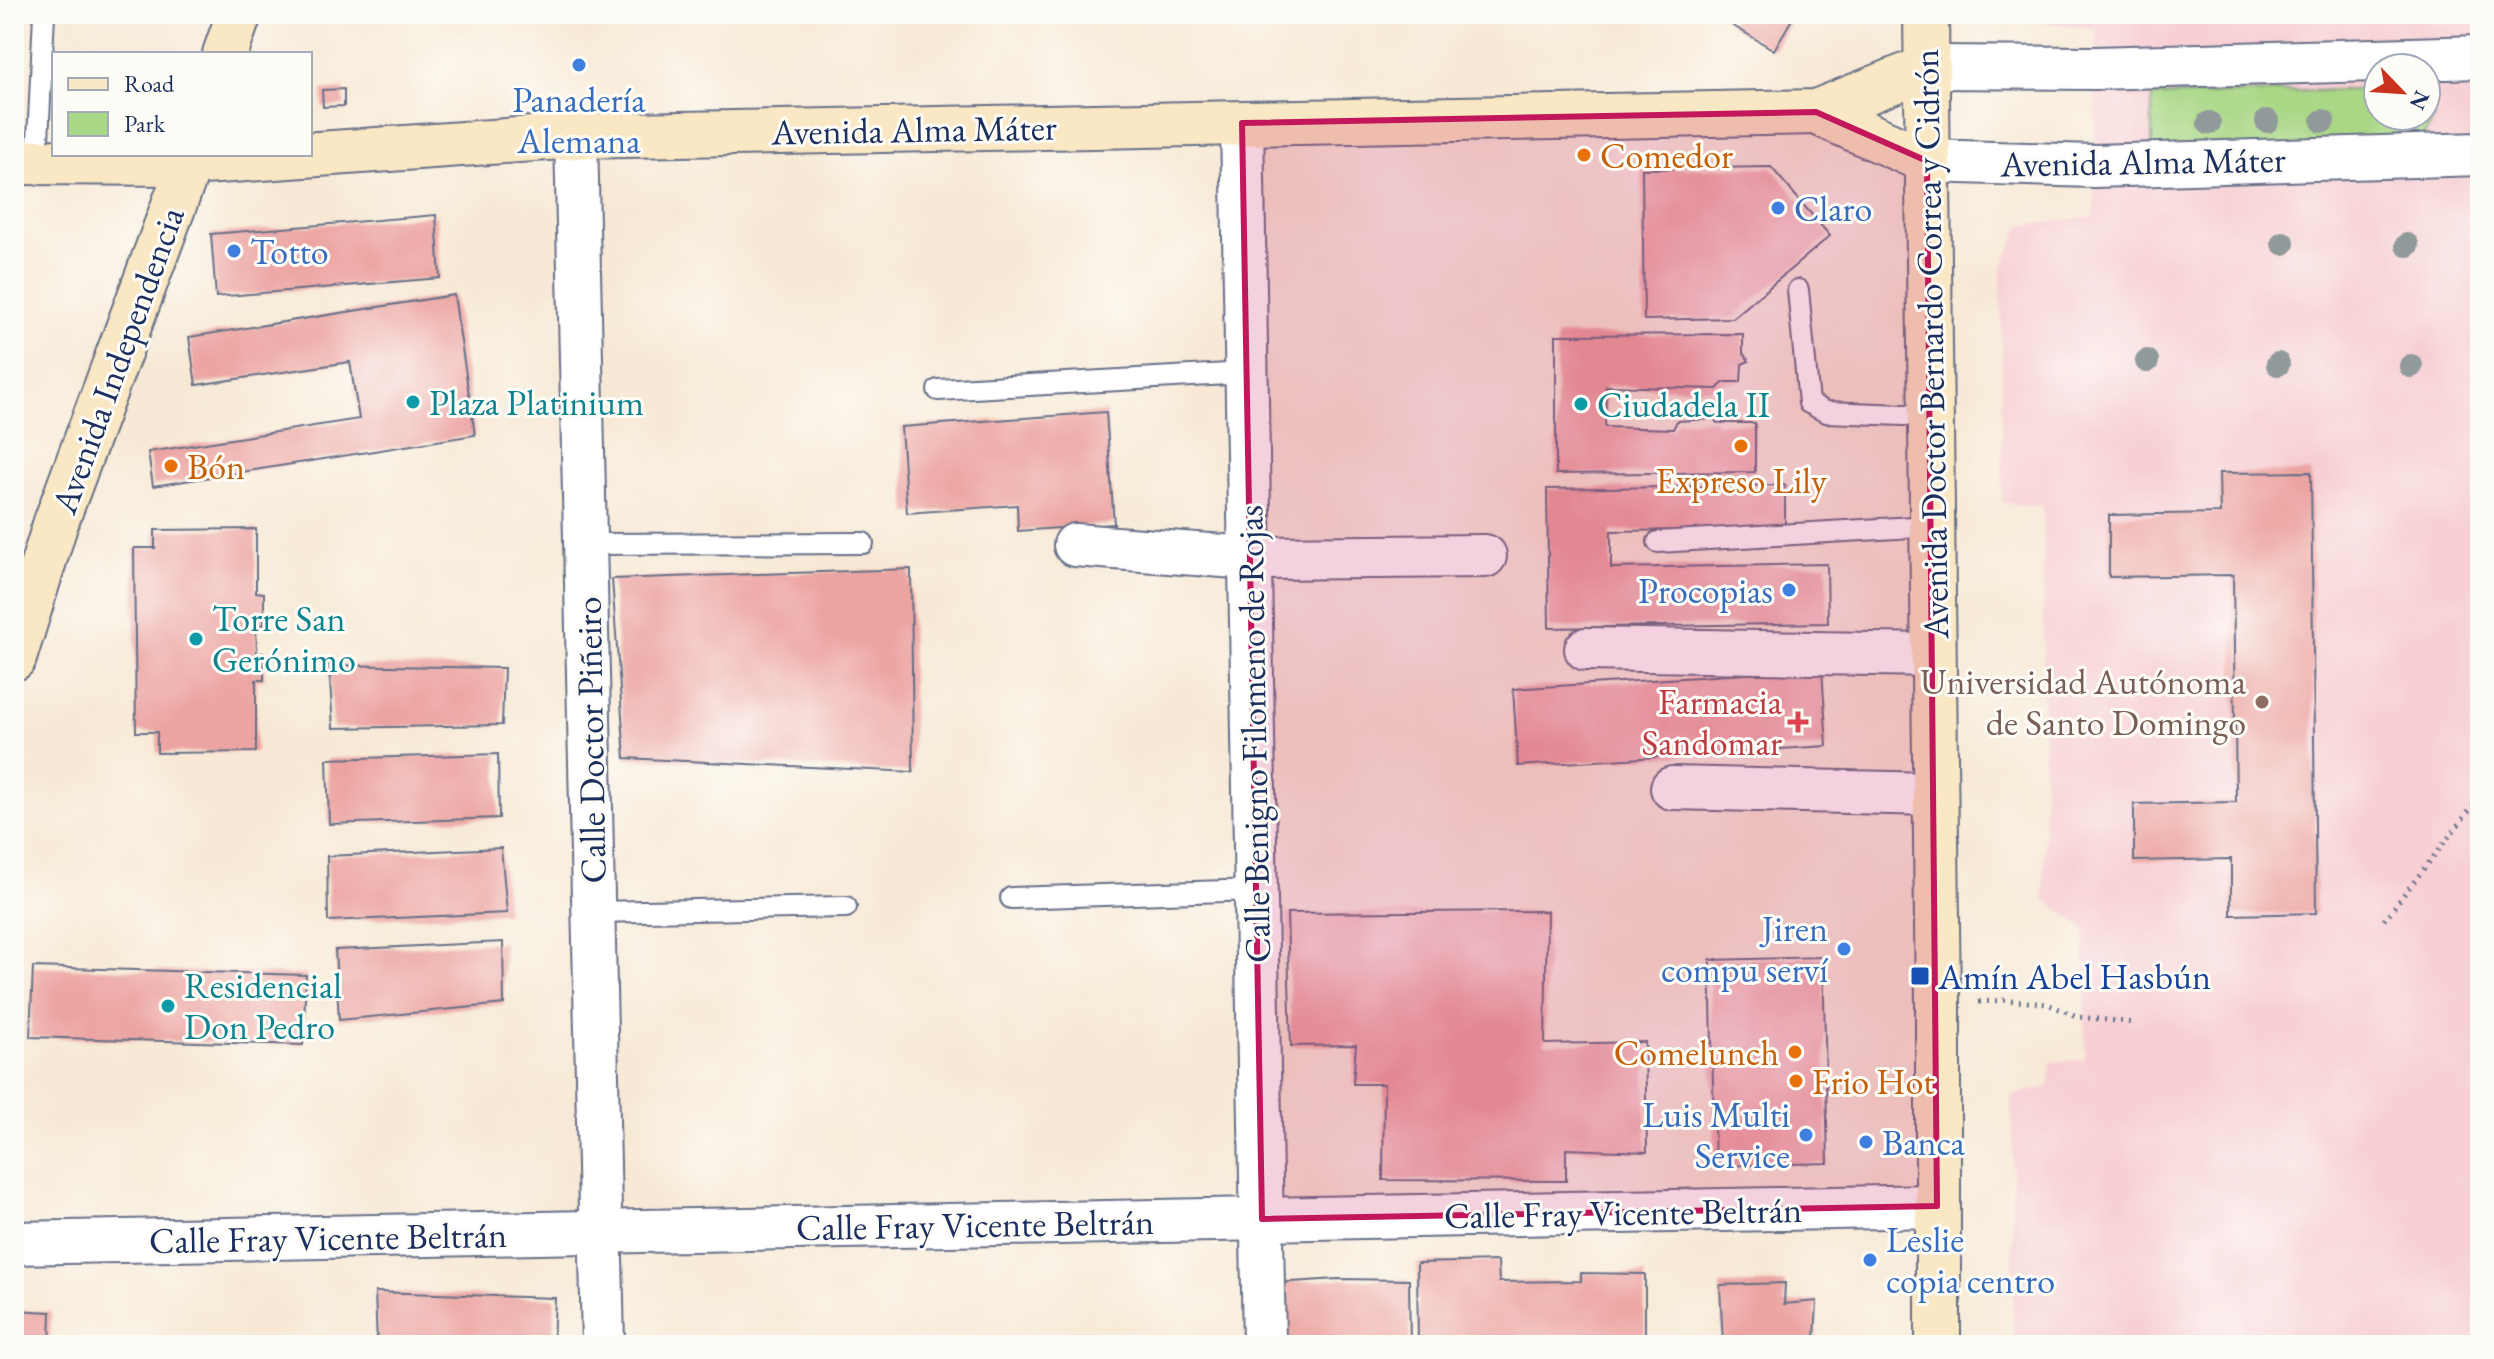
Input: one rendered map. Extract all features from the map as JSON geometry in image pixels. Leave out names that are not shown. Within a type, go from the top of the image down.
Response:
[{"type":"street","points":[[226,52],[239,14]]},
{"type":"street","name":"Avenida Doctor Bernardo Correa y Cidrón","points":[[1926,14],[1938,1005],[1938,1345]]},
{"type":"street","name":"Avenida Alma Máter","points":[[312,152],[576,136],[1816,112],[1928,67],[2095,68],[2480,57]]},
{"type":"street","name":"Avenida Alma Máter","points":[[1816,112],[1927,161],[2094,166],[2480,154]]},
{"type":"street","name":"Calle Benigno Filomeno de Rojas","points":[[1242,123],[1264,1345]]},
{"type":"street","name":"Calle Doctor Piñeiro","points":[[576,136],[603,1345]]},
{"type":"street","name":"Avenida Alma Máter","points":[[25,162],[241,156]]},
{"type":"street","name":"Avenida Independencia","points":[[14,658],[56,522],[191,159]]},
{"type":"street","points":[[1075,545],[1250,558],[1485,556]]},
{"type":"street","points":[[1586,649],[1933,655]]},
{"type":"street","points":[[1672,788],[1935,794]]},
{"type":"street","name":"Calle Fray Vicente Beltrán","points":[[14,1243],[1937,1206]]},
{"type":"lane","points":[[25,162],[44,14]]},
{"type":"lane","points":[[1798,290],[1809,403],[1826,412],[1930,416]]},
{"type":"lane","points":[[938,390],[1246,373]]},
{"type":"lane","points":[[1658,542],[1931,526]]},
{"type":"lane","points":[[585,544],[863,543]]},
{"type":"lane","points":[[1011,898],[1256,890]]},
{"type":"lane","points":[[593,912],[846,907]]},
{"type":"path","points":[[2384,920],[2480,797]]},
{"type":"path","points":[[1938,1005],[2006,1000],[2047,1004],[2079,1017],[2135,1023]]},
{"type":"highlighted area","points":[[1816,112],[1927,161],[1937,1206],[1262,1219],[1242,123]]},
{"type":"shaded area","name":"Universidad Autónoma de Santo Domingo","points":[[2004,14],[2480,14],[2480,1345],[2013,1345],[2012,1095],[2049,1087],[2051,1062],[2085,1059],[2085,928],[2044,899],[2043,506],[2002,503],[2001,272],[2020,226],[2094,216],[2096,29],[2008,18]]},
{"type":"green space","points":[[2362,89],[2362,132],[2426,132],[2414,151],[2152,155],[2152,96]]},
{"type":"building","points":[[1736,14],[1795,14],[1774,50],[1730,24]]},
{"type":"building","points":[[344,89],[344,106],[323,107],[322,90]]},
{"type":"building","points":[[1771,167],[1830,236],[1733,318],[1644,320],[1642,169]]},
{"type":"building","points":[[436,215],[440,278],[216,297],[211,234]]},
{"type":"building","name":"Plaza Platinium","points":[[454,295],[475,435],[153,486],[148,452],[359,419],[350,362],[196,385],[189,337]]},
{"type":"building","name":"Ciudadela II","points":[[1743,334],[1743,353],[1749,361],[1742,364],[1741,382],[1724,382],[1717,389],[1606,386],[1605,427],[1673,429],[1677,421],[1714,419],[1717,423],[1755,423],[1755,472],[1556,474],[1556,335]]},
{"type":"building","points":[[1106,412],[1114,524],[1018,531],[1017,505],[907,513],[901,427]]},
{"type":"building","points":[[2311,472],[2316,913],[2231,915],[2231,859],[2134,861],[2134,804],[2236,802],[2233,575],[2109,577],[2109,515],[2220,513],[2219,473]]},
{"type":"building","points":[[1785,485],[1785,529],[1611,531],[1611,568],[1827,564],[1828,623],[1549,628],[1547,489]]},
{"type":"building","name":"Torre San Gerónimo","points":[[256,529],[256,592],[264,593],[264,625],[256,625],[257,653],[264,653],[264,680],[256,680],[256,752],[157,753],[157,732],[136,732],[134,548],[155,548],[155,530]]},
{"type":"building","points":[[911,569],[913,772],[625,758],[612,579]]},
{"type":"building","points":[[329,665],[504,668],[502,725],[333,728]]},
{"type":"building","points":[[1822,669],[1827,746],[1518,766],[1513,689]]},
{"type":"building","points":[[498,754],[499,818],[329,824],[327,759]]},
{"type":"building","points":[[501,848],[507,913],[328,921],[327,856]]},
{"type":"building","points":[[1547,911],[1545,1044],[1645,1042],[1647,1152],[1566,1149],[1566,1181],[1383,1180],[1384,1084],[1353,1084],[1356,1045],[1291,1046],[1287,913]]},
{"type":"building","points":[[503,942],[504,1004],[339,1020],[335,950]]},
{"type":"building","points":[[1823,957],[1828,1163],[1715,1166],[1710,960]]},
{"type":"building","name":"Residencial Don Pedro","points":[[33,967],[306,975],[303,1045],[30,1037]]},
{"type":"building","points":[[1498,1261],[1499,1282],[1581,1281],[1581,1273],[1645,1274],[1645,1345],[1418,1345],[1417,1263]]},
{"type":"building","points":[[1338,1279],[1409,1280],[1410,1345],[1279,1345],[1276,1283]]},
{"type":"building","points":[[1785,1283],[1784,1304],[1817,1301],[1815,1339],[1842,1338],[1842,1345],[1723,1345],[1720,1285]]},
{"type":"building","points":[[375,1292],[555,1298],[553,1345],[377,1345]]},
{"type":"building","points":[[14,1310],[51,1312],[50,1345],[14,1345]]},
{"type":"place","name":"Panadería Alemana","points":[[579,65]]},
{"type":"place","name":"Comedor","points":[[1584,155]]},
{"type":"place","name":"Claro","points":[[1778,208]]},
{"type":"place","name":"Totto","points":[[234,251]]},
{"type":"place","name":"Plaza Platinium","points":[[413,402]]},
{"type":"place","name":"Ciudadela II","points":[[1581,404]]},
{"type":"place","name":"Expreso Lily","points":[[1741,446]]},
{"type":"place","name":"Bón","points":[[171,466]]},
{"type":"place","name":"Procopias","points":[[1789,590]]},
{"type":"place","name":"Torre San Gerónimo","points":[[196,639]]},
{"type":"place","name":"Universidad Autónoma de Santo Domingo","points":[[2262,702]]},
{"type":"place","name":"Farmacia Sandomar","points":[[1798,722]]},
{"type":"place","name":"Jiren compu serví","points":[[1844,949]]},
{"type":"place","name":"Amín Abel Hasbún","points":[[1920,976]]},
{"type":"place","name":"Residencial Don Pedro","points":[[168,1006]]},
{"type":"place","name":"Comelunch","points":[[1795,1052]]},
{"type":"place","name":"Frio Hot","points":[[1796,1081]]},
{"type":"place","name":"Luis Multi Service","points":[[1806,1135]]},
{"type":"place","name":"Banca","points":[[1866,1142]]},
{"type":"place","name":"Leslie copia centro","points":[[1870,1260]]}]
